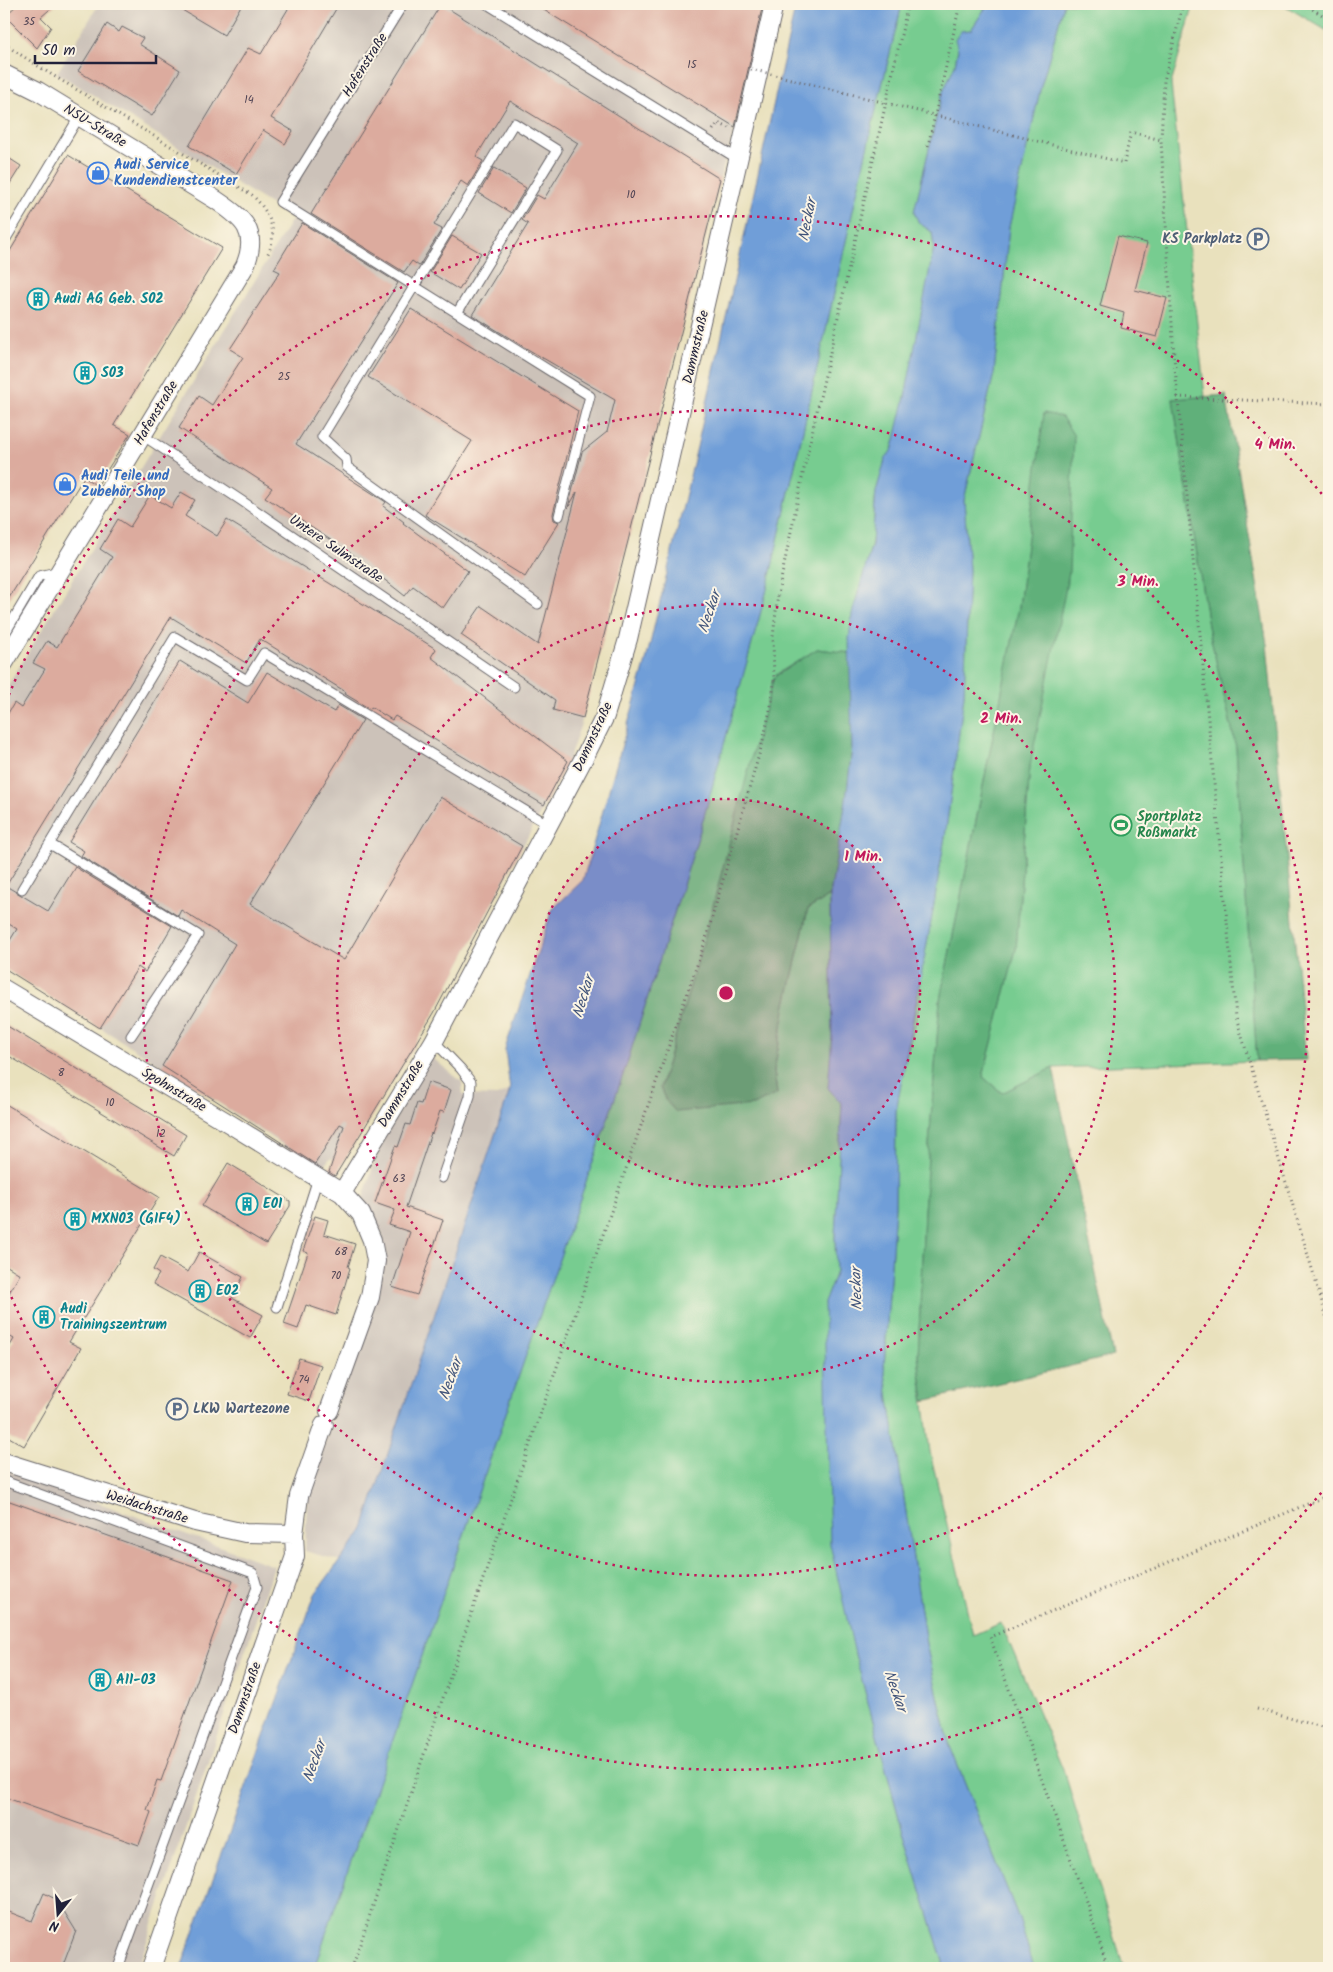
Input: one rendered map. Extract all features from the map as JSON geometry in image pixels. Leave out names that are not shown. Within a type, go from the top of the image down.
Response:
[{"type":"street","name":"Dammstraße","points":[[151,1968],[295,1556],[294,1534],[299,1496],[370,1297],[376,1261],[372,1240],[361,1214],[342,1193],[434,1041],[605,716],[628,640],[667,478],[774,4]]},
{"type":"street","name":"NSU-Straße","points":[[4,74],[38,91],[238,215],[246,226],[251,238],[253,266]]},
{"type":"street","name":"Hafenstraße","points":[[4,663],[142,435],[253,266]]},
{"type":"street","name":"Spohnstraße","points":[[4,989],[342,1193]]},
{"type":"street","name":"Weidachstraße","points":[[4,1462],[195,1522],[245,1533],[294,1534]]},
{"type":"lane","name":"Hafenstraße","points":[[404,4],[280,202],[413,286]]},
{"type":"lane","points":[[487,4],[738,159]]},
{"type":"lane","points":[[4,242],[79,117]]},
{"type":"lane","points":[[457,313],[557,150],[514,122],[322,437],[346,459],[348,468],[538,604]]},
{"type":"lane","points":[[413,286],[590,396],[559,516]]},
{"type":"lane","name":"Untere Sulmstraße","points":[[142,435],[514,687]]},
{"type":"lane","points":[[4,634],[39,576],[60,571]]},
{"type":"lane","points":[[22,889],[175,637],[247,680],[264,653],[549,825]]},
{"type":"lane","points":[[50,844],[198,935],[132,1036]]},
{"type":"lane","points":[[434,1041],[461,1069],[470,1082],[470,1096],[442,1178]]},
{"type":"lane","points":[[277,1308],[318,1178]]},
{"type":"lane","points":[[4,1482],[253,1573],[257,1587],[118,1968]]},
{"type":"path","points":[[4,10],[11,4]]},
{"type":"path","points":[[352,1968],[490,1560],[705,942],[725,877],[772,701],[774,683],[773,637],[778,594],[810,440],[908,4]]},
{"type":"path","points":[[928,146],[960,4]]},
{"type":"path","points":[[1183,4],[1164,81],[1161,140],[1177,397],[1236,1017],[1329,1324]]},
{"type":"path","points":[[1304,4],[1329,19]]},
{"type":"path","points":[[1312,8],[1314,4]]},
{"type":"path","points":[[4,44],[48,73],[252,195],[263,205],[270,216],[274,232],[271,249],[253,266]]},
{"type":"path","points":[[750,69],[1124,163],[1131,132],[1161,140]]},
{"type":"path","points":[[263,205],[267,202]]},
{"type":"path","points":[[1177,397],[1329,404]]},
{"type":"path","points":[[1108,1968],[1088,1907],[990,1637],[1329,1495]]},
{"type":"path","points":[[1258,1709],[1329,1729]]},
{"type":"shaded area","points":[[99,4],[763,4],[735,127],[720,179],[583,718],[568,761],[434,1013],[342,1164],[330,1158],[321,1170],[162,1066],[4,968],[4,692],[293,218],[57,73]]},
{"type":"shaded area","points":[[430,1056],[462,1082],[463,1095],[497,1096],[510,1090],[362,1531],[340,1561],[305,1551],[307,1498],[384,1257],[382,1234],[362,1201],[380,1145]]},
{"type":"shaded area","points":[[4,1469],[274,1566],[138,1968],[4,1968]]},
{"type":"green space","points":[[902,4],[988,4],[971,30],[961,31],[955,65],[942,94],[914,212],[919,223],[932,232],[934,247],[897,433],[880,477],[876,493],[872,540],[853,612],[850,639],[851,653],[817,649],[774,677],[704,940],[660,1088],[777,1094],[774,1071],[786,1004],[808,909],[830,896],[832,1036],[828,1088],[842,1104],[835,1236],[836,1272],[824,1303],[855,1654],[901,1825],[945,1968],[314,1968],[627,1063],[699,834],[766,593],[873,122]]},
{"type":"green space","points":[[1064,4],[1194,4],[1171,84],[1205,397],[1173,399],[1208,626],[1236,747],[1257,1061],[1053,1068],[1002,1093],[983,1077],[1016,949],[1030,766],[1045,413],[1019,607],[940,1000],[924,1211],[918,1357],[930,1452],[973,1635],[1001,1623],[1066,1777],[1124,1968],[1034,1968],[1019,1919],[949,1744],[926,1644],[884,1367],[895,1207],[896,1111],[932,916],[946,830],[964,695],[969,570],[964,500],[994,373],[1009,227],[1041,86]]},
{"type":"green space","points":[[1282,4],[1329,4],[1329,32]]},
{"type":"green space","points":[[1226,395],[1267,644],[1306,1060],[1257,1061],[1236,747],[1208,626],[1173,399]]},
{"type":"green space","points":[[1044,413],[1062,417],[1074,436],[1069,572],[1030,766],[1016,949],[983,1077],[1002,1093],[1053,1068],[1113,1356],[924,1401],[918,1357],[924,1211],[940,1000],[1019,607]]},
{"type":"green space","points":[[817,649],[851,653],[852,748],[846,800],[830,896],[808,909],[786,1004],[774,1071],[777,1094],[753,1105],[676,1112],[666,1101],[660,1088],[704,940],[774,677]]},
{"type":"water","name":"Neckar","points":[[796,4],[902,4],[873,122],[766,593],[699,834],[627,1063],[314,1968],[181,1968],[315,1594],[362,1531],[510,1090],[505,1049],[552,910],[583,880],[645,665],[697,447]]},
{"type":"water","name":"Neckar","points":[[988,4],[1064,4],[1041,86],[1009,227],[994,373],[964,500],[969,570],[964,695],[946,830],[932,916],[896,1111],[895,1207],[884,1367],[926,1644],[949,1744],[1019,1919],[1034,1968],[945,1968],[901,1825],[855,1654],[830,1544],[824,1303],[836,1272],[835,1236],[842,1104],[828,1088],[832,1036],[830,896],[846,800],[852,748],[849,639],[852,614],[872,544],[876,492],[885,460],[893,448],[905,397],[934,247],[932,232],[919,223],[914,212],[942,94],[955,65],[958,50],[955,39],[961,31],[971,30]]},
{"type":"building","points":[[18,4],[56,4],[41,17],[51,27],[37,48],[5,16]]},
{"type":"building","points":[[172,4],[242,4],[224,35]]},
{"type":"building","points":[[291,4],[339,4],[271,118],[293,131],[285,144],[263,130],[236,174],[189,146],[248,48],[261,54]]},
{"type":"building","points":[[441,4],[720,179],[583,718],[553,710],[555,700],[461,635],[481,606],[538,645],[577,492],[568,508],[582,452],[607,432],[615,400],[472,315],[528,224],[522,220],[537,195],[544,199],[578,143],[510,101],[476,157],[483,161],[468,186],[461,181],[434,225],[442,229],[419,266],[412,261],[404,272],[311,214]]},
{"type":"building","points":[[534,4],[763,4],[735,127]]},
{"type":"building","points":[[107,24],[119,32],[122,27],[143,38],[139,44],[180,70],[152,116],[78,71]]},
{"type":"building","points":[[4,155],[21,166],[4,193]]},
{"type":"building","name":"S03","points":[[68,155],[222,248],[114,425],[130,434],[97,486],[84,477],[4,606],[4,261]]},
{"type":"building","points":[[494,168],[526,188],[511,213],[479,193]]},
{"type":"building","points":[[302,223],[398,283],[296,444],[386,502],[383,506],[403,523],[468,571],[443,608],[413,586],[405,596],[352,554],[265,497],[272,488],[179,428],[199,396],[212,405],[243,357],[230,349],[280,272],[274,269]]},
{"type":"building","points":[[452,236],[481,253],[459,290],[430,272]]},
{"type":"building","points":[[1118,236],[1147,243],[1135,290],[1167,298],[1157,337],[1121,328],[1124,313],[1100,306]]},
{"type":"building","points":[[411,309],[578,411],[553,514],[554,520],[559,522],[525,577],[425,515],[472,441],[368,377]]},
{"type":"building","points":[[181,492],[195,500],[185,516],[217,536],[227,520],[436,649],[431,657],[568,761],[544,805],[395,716],[392,720],[371,707],[370,709],[260,639],[246,663],[171,617],[6,886],[48,911],[75,867],[172,926],[145,972],[138,967],[100,1028],[4,968],[4,950],[17,929],[4,921],[4,720],[14,703],[21,708],[45,669],[33,663],[47,641],[57,647],[112,557],[100,549],[118,519],[130,527],[150,495],[171,508]]},
{"type":"building","points":[[180,661],[248,703],[267,672],[334,712],[338,705],[363,720],[250,904],[344,960],[440,797],[522,846],[434,1013],[335,1176],[329,1172],[344,1126],[340,1124],[315,1164],[162,1066],[235,944],[181,910],[178,916],[81,856],[84,851],[69,842]]},
{"type":"building","points":[[4,1024],[186,1135],[174,1156],[4,1053]]},
{"type":"building","points":[[428,1082],[451,1090],[444,1112],[440,1111],[431,1133],[406,1207],[443,1220],[417,1295],[392,1287],[410,1232],[389,1225],[395,1210],[375,1203],[395,1146],[398,1147],[406,1124],[410,1125],[417,1103],[421,1104]]},
{"type":"building","name":"MXN03 (GIF4)","points":[[4,1103],[159,1197],[69,1342],[81,1348],[24,1446],[4,1434],[4,1356],[14,1339],[4,1333],[4,1302],[20,1274],[4,1264]]},
{"type":"building","name":"E01","points":[[228,1163],[290,1201],[290,1206],[266,1244],[202,1206]]},
{"type":"building","points":[[315,1216],[328,1220],[324,1234],[355,1244],[336,1315],[306,1305],[298,1329],[284,1324],[308,1253],[303,1251]]},
{"type":"building","name":"E02","points":[[199,1252],[243,1277],[232,1298],[263,1315],[250,1338],[153,1284],[159,1274],[153,1270],[160,1257],[188,1272]]},
{"type":"building","points":[[299,1358],[321,1365],[309,1401],[287,1394]]},
{"type":"building","name":"A11-03","points":[[4,1499],[233,1580],[161,1781],[157,1780],[147,1810],[151,1812],[139,1845],[4,1797]]},
{"type":"building","points":[[44,1893],[57,1900],[76,1931],[62,1968],[4,1968],[4,1910],[32,1921]]},
{"type":"place","name":"Audi Service Kundendienstcenter","points":[[98,173]]},
{"type":"place","name":"KS Parkplatz","points":[[1258,239]]},
{"type":"place","name":"Audi AG Geb. S02","points":[[38,299]]},
{"type":"place","name":"S03","points":[[85,373]]},
{"type":"place","name":"Audi Teile und Zubehör Shop","points":[[65,484]]},
{"type":"place","name":"Sportplatz Roßmarkt","points":[[1121,825]]},
{"type":"place","name":"E01","points":[[247,1204]]},
{"type":"place","name":"MXN03 (GIF4)","points":[[75,1219]]},
{"type":"place","name":"E02","points":[[200,1291]]},
{"type":"place","name":"Audi Trainingszentrum","points":[[44,1317]]},
{"type":"place","name":"LKW Wartezone","points":[[177,1409]]},
{"type":"place","name":"A11-03","points":[[100,1680]]}]
